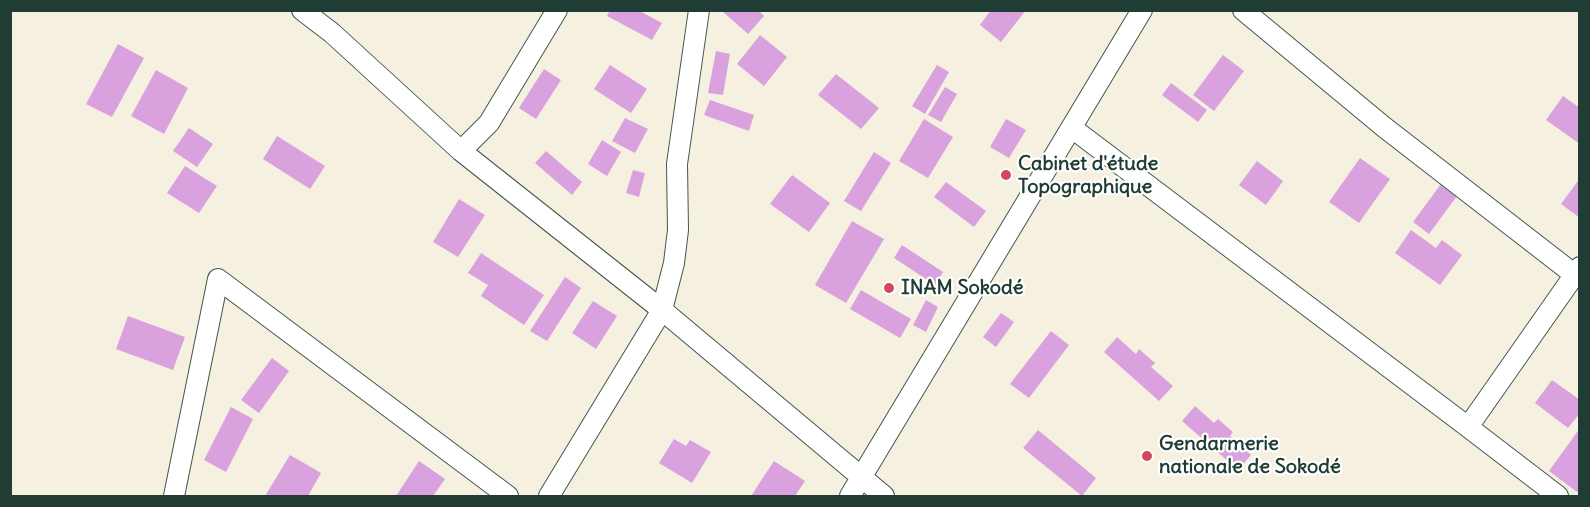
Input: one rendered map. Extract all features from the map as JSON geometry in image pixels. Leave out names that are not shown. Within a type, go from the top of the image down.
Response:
[{"type":"street","points":[[302,10],[332,33],[460,151],[662,310],[884,496]]},
{"type":"street","points":[[324,10],[332,33]]},
{"type":"street","points":[[460,151],[489,123],[557,10]]},
{"type":"street","points":[[549,496],[662,310],[678,230],[677,164],[699,10]]},
{"type":"street","points":[[850,496],[1142,10]]},
{"type":"street","points":[[1243,10],[1384,127],[1577,271],[1468,427]]},
{"type":"street","points":[[1072,128],[1558,496]]},
{"type":"street","points":[[174,496],[218,279],[508,496]]},
{"type":"building","points":[[610,10],[638,10],[662,23],[652,40],[607,16]]},
{"type":"building","points":[[721,10],[758,10],[764,16],[748,34]]},
{"type":"building","points":[[991,10],[1026,10],[1001,42],[980,25]]},
{"type":"building","points":[[760,35],[787,57],[764,86],[737,64]]},
{"type":"building","points":[[118,44],[144,58],[112,117],[86,104]]},
{"type":"building","points":[[716,51],[730,54],[723,95],[708,93]]},
{"type":"building","points":[[1223,55],[1244,71],[1214,111],[1193,95]]},
{"type":"building","points":[[610,65],[647,89],[631,113],[594,89]]},
{"type":"building","points":[[937,65],[949,72],[925,114],[912,106]]},
{"type":"building","points":[[544,69],[561,80],[536,119],[519,108]]},
{"type":"building","points":[[156,70],[188,88],[164,134],[131,116]]},
{"type":"building","points":[[836,74],[879,108],[861,129],[818,95]]},
{"type":"building","points":[[1171,83],[1207,110],[1198,122],[1162,95]]},
{"type":"building","points":[[945,87],[957,94],[941,122],[928,115]]},
{"type":"building","points":[[1563,96],[1580,108],[1580,144],[1546,120]]},
{"type":"building","points":[[710,100],[754,115],[749,131],[704,115]]},
{"type":"building","points":[[625,118],[648,129],[635,153],[612,141]]},
{"type":"building","points":[[924,119],[953,137],[928,178],[899,161]]},
{"type":"building","points":[[1006,119],[1026,130],[1009,158],[990,147]]},
{"type":"building","points":[[189,128],[213,144],[197,167],[173,151]]},
{"type":"building","points":[[277,136],[325,166],[310,189],[263,159]]},
{"type":"building","points":[[602,140],[621,152],[607,176],[588,164]]},
{"type":"building","points":[[546,151],[582,182],[572,195],[535,163]]},
{"type":"building","points":[[874,152],[891,163],[861,211],[844,201]]},
{"type":"building","points":[[1360,158],[1390,179],[1359,223],[1329,202]]},
{"type":"building","points":[[1257,161],[1283,181],[1266,205],[1239,185]]},
{"type":"building","points":[[185,166],[217,186],[199,213],[167,193]]},
{"type":"building","points":[[633,170],[645,173],[639,197],[626,193]]},
{"type":"building","points":[[792,175],[830,203],[809,232],[770,204]]},
{"type":"building","points":[[1580,178],[1580,218],[1561,204]]},
{"type":"building","points":[[946,182],[986,211],[974,227],[934,197]]},
{"type":"building","points":[[1441,184],[1457,196],[1429,234],[1413,222]]},
{"type":"building","points":[[459,199],[485,215],[458,257],[433,242]]},
{"type":"building","points":[[852,221],[884,239],[846,303],[815,285]]},
{"type":"building","points":[[1411,230],[1436,248],[1442,240],[1462,255],[1440,285],[1395,253]]},
{"type":"building","points":[[902,245],[943,272],[935,285],[894,258]]},
{"type":"building","points":[[481,253],[544,295],[524,325],[481,296],[488,285],[468,273]]},
{"type":"building","points":[[565,277],[581,288],[547,341],[530,331]]},
{"type":"building","points":[[861,290],[911,319],[900,338],[850,309]]},
{"type":"building","points":[[926,300],[938,307],[926,332],[913,325]]},
{"type":"building","points":[[593,301],[617,316],[596,349],[572,333]]},
{"type":"building","points":[[1001,313],[1014,322],[996,347],[983,337]]},
{"type":"building","points":[[128,316],[185,337],[173,370],[116,349]]},
{"type":"building","points":[[1051,331],[1069,345],[1029,398],[1010,384]]},
{"type":"building","points":[[1117,337],[1136,354],[1139,349],[1155,363],[1151,367],[1173,386],[1159,401],[1104,352]]},
{"type":"building","points":[[272,358],[289,371],[259,413],[241,400]]},
{"type":"building","points":[[1552,380],[1580,400],[1580,413],[1568,428],[1535,403]]},
{"type":"building","points":[[1195,406],[1214,423],[1218,419],[1233,432],[1230,436],[1251,455],[1238,470],[1182,421]]},
{"type":"building","points":[[231,407],[253,419],[226,472],[204,460]]},
{"type":"building","points":[[1580,428],[1580,488],[1577,492],[1549,471]]},
{"type":"building","points":[[1038,430],[1096,478],[1082,496],[1023,448]]},
{"type":"building","points":[[674,439],[686,446],[690,440],[711,452],[692,483],[659,463]]},
{"type":"building","points":[[290,455],[321,473],[308,496],[265,496]]},
{"type":"building","points":[[419,461],[445,479],[433,496],[396,496]]},
{"type":"building","points":[[774,461],[805,481],[795,496],[751,496]]},
{"type":"place","name":"Cabinet d'étude Topographique","points":[[1006,175]]},
{"type":"place","name":"INAM Sokodé","points":[[889,288]]},
{"type":"place","name":"Gendarmerie nationale de Sokodé","points":[[1147,456]]}]
